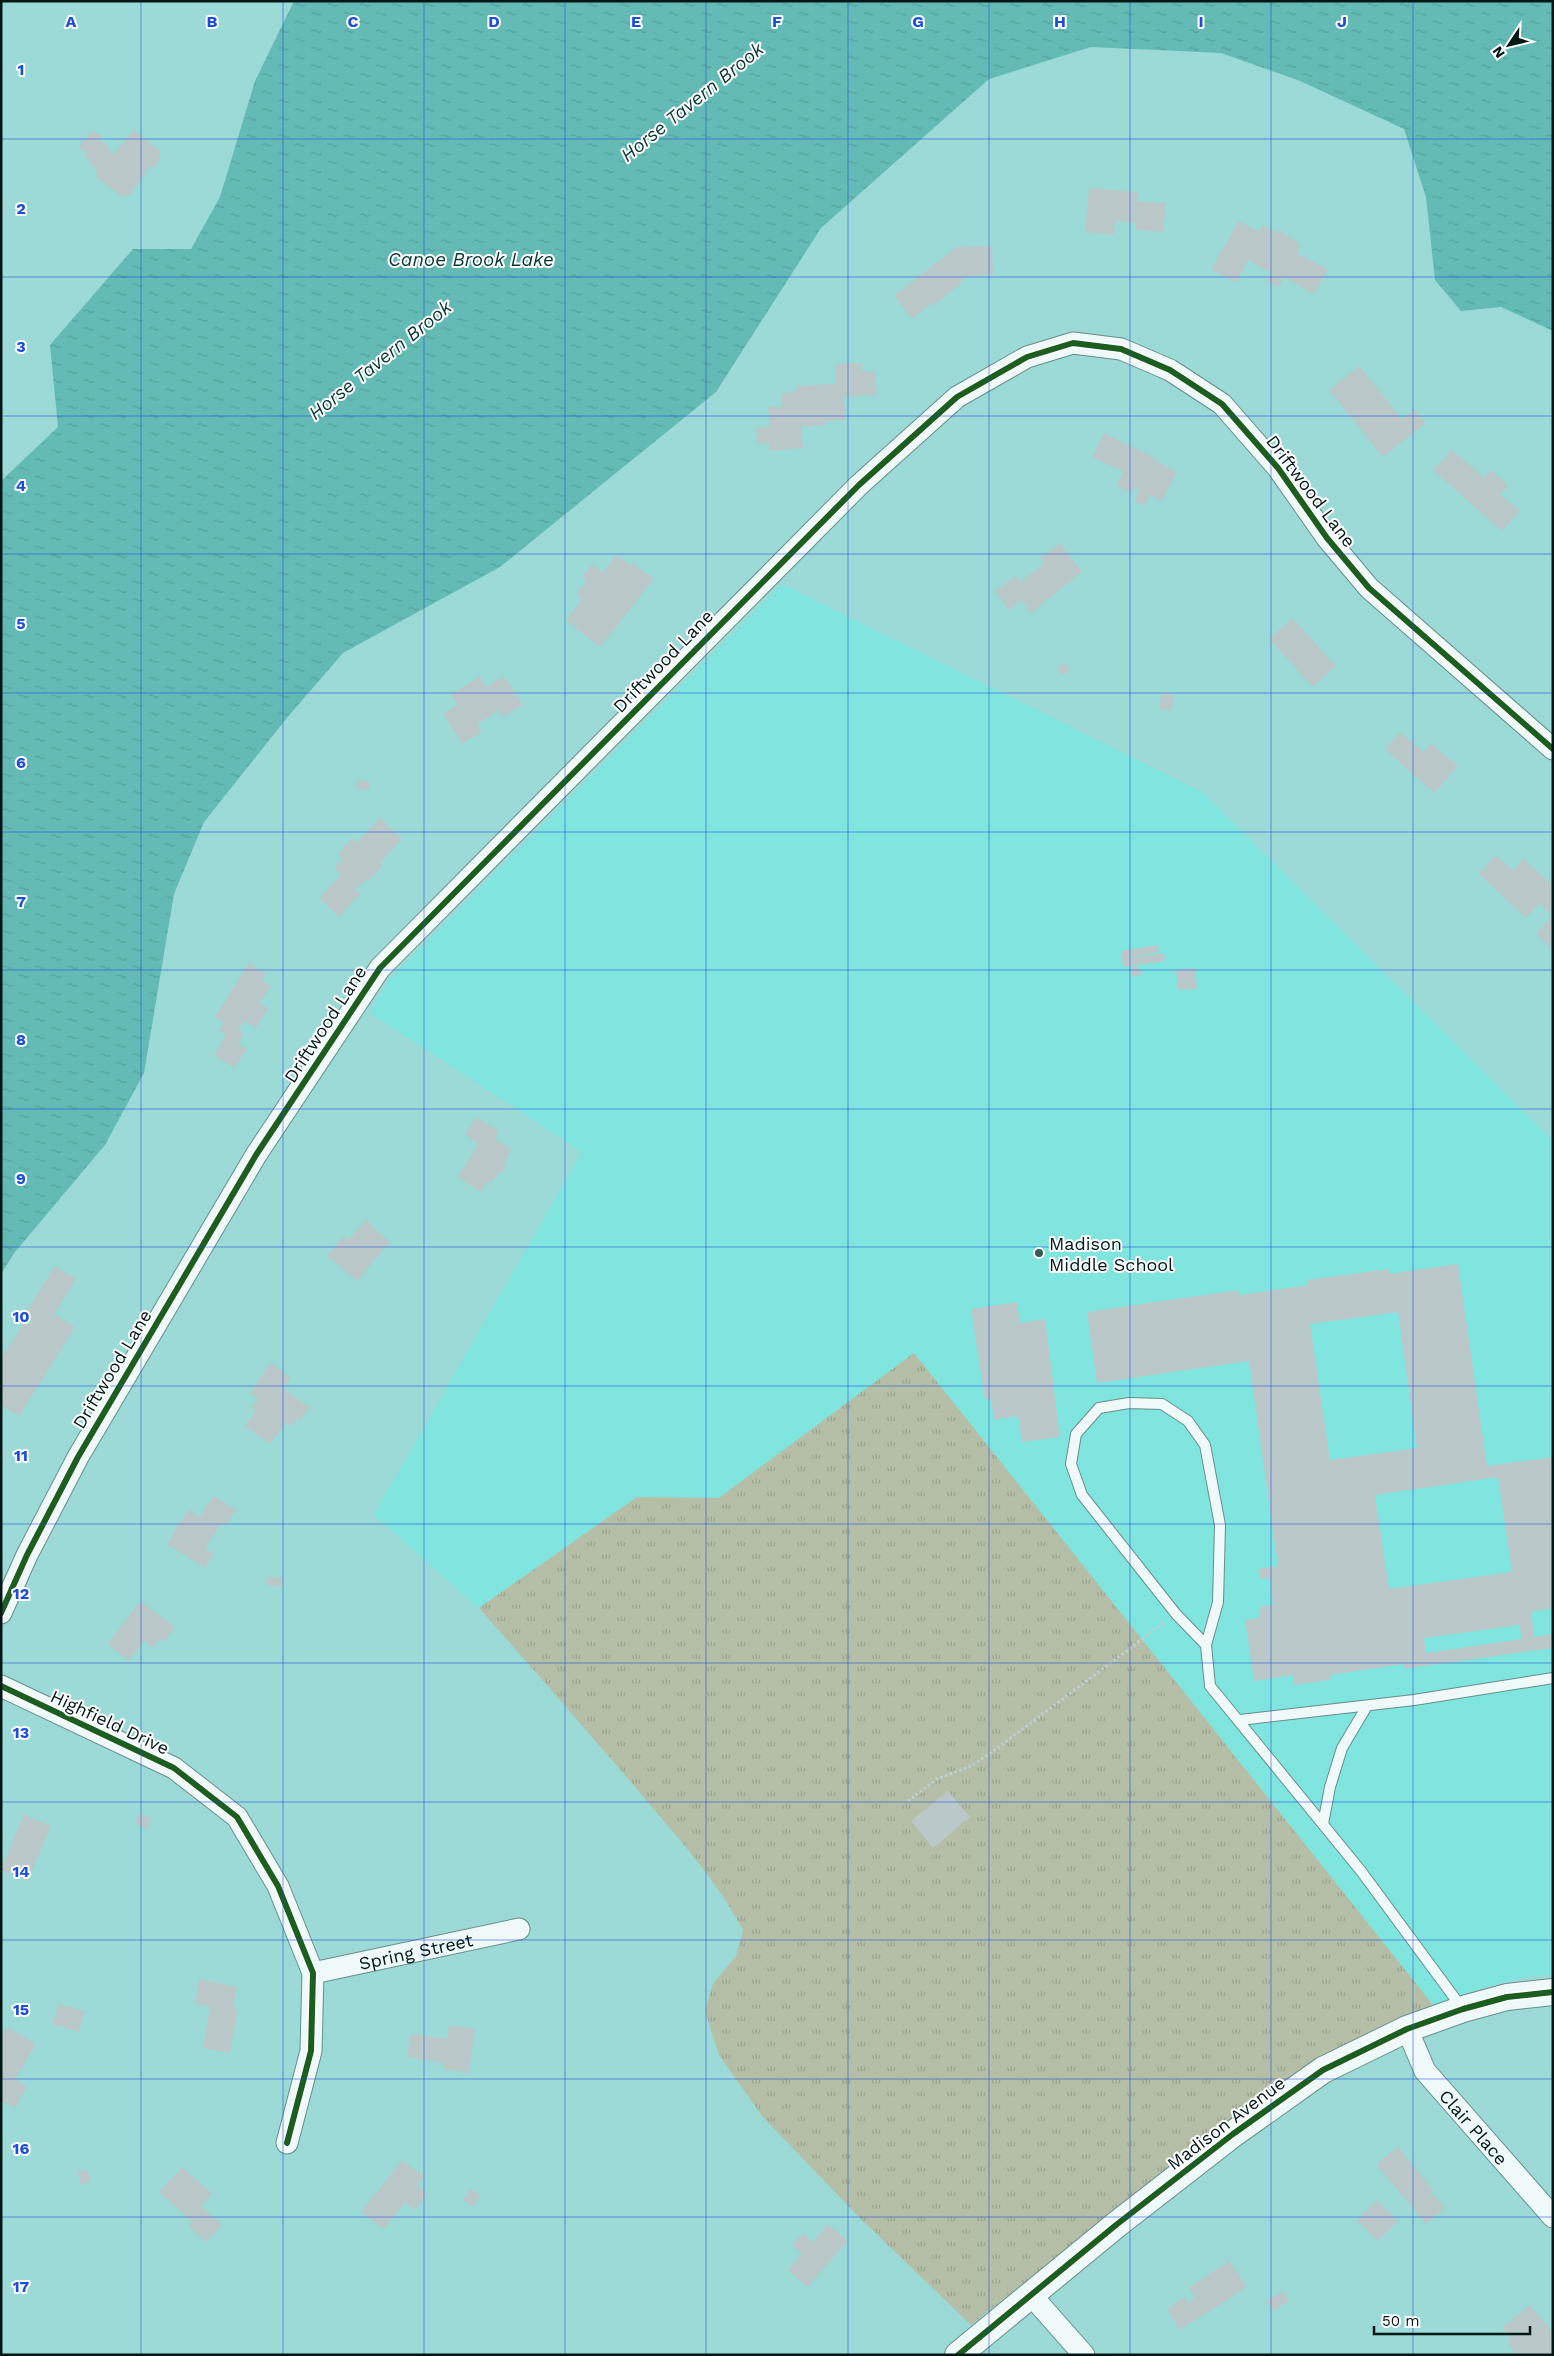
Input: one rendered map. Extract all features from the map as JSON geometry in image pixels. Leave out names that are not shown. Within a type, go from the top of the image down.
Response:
[{"type":"street","name":"Driftwood Lane","points":[[1,1613],[27,1555],[78,1457],[256,1155],[380,968],[858,485],[957,397],[1027,358],[1073,344],[1121,349],[1170,370],[1222,404],[1278,468],[1327,538],[1369,588],[1553,749]]},
{"type":"street","name":"Highfield Drive","points":[[1,1686],[174,1768],[237,1817],[278,1886],[313,1974],[311,2051],[287,2143]]},
{"type":"street","name":"Spring Street","points":[[313,1974],[519,1928]]},
{"type":"street","name":"Madison Avenue","points":[[958,2355],[1116,2225],[1240,2128],[1323,2070],[1407,2029],[1463,2009],[1507,1997],[1553,1992]]},
{"type":"street","name":"Clair Place","points":[[1407,2029],[1426,2071],[1553,2217]]},
{"type":"street","points":[[1032,2295],[1084,2355]]},
{"type":"lane","points":[[1206,1645],[1176,1614],[1082,1495],[1071,1464],[1076,1434],[1099,1408],[1129,1403],[1162,1404],[1188,1421],[1205,1445],[1220,1525],[1218,1602],[1206,1645],[1210,1686],[1240,1720],[1323,1824],[1438,1972],[1463,2009]]},
{"type":"lane","points":[[1240,1720],[1367,1706],[1553,1678]]},
{"type":"lane","points":[[1323,1824],[1330,1787],[1342,1748],[1367,1706]]},
{"type":"path","points":[[908,1801],[937,1779],[971,1766],[992,1752],[1176,1614]]},
{"type":"shaded area","name":"Madison Middle School","points":[[782,584],[1202,792],[1553,1141],[1553,1974],[1530,1976],[1485,1987],[1433,2005],[914,1353],[719,1498],[637,1497],[479,1608],[374,1515],[582,1152],[370,1013],[389,980]]},
{"type":"green space","points":[[914,1353],[1433,2005],[1329,2053],[1271,2089],[1151,2181],[971,2325],[859,2217],[762,2116],[719,2055],[705,2011],[713,1984],[736,1956],[743,1930],[721,1893],[682,1843],[479,1608],[637,1497],[719,1498]]},
{"type":"water","name":"Canoe Brook Lake","points":[[294,1],[1553,1],[1553,331],[1501,307],[1461,311],[1435,280],[1426,197],[1404,129],[1300,81],[1221,53],[1091,47],[989,79],[821,228],[716,392],[500,567],[343,653],[286,719],[204,822],[174,894],[144,1073],[105,1145],[15,1252],[1,1274],[1,481],[58,427],[50,345],[133,249],[191,249],[220,197],[255,81]]},
{"type":"building","points":[[93,130],[102,137],[100,140],[114,154],[134,130],[160,151],[160,159],[153,168],[150,166],[130,195],[121,196],[95,176],[98,171],[84,156],[86,153],[78,147]]},
{"type":"building","points":[[1089,188],[1137,192],[1137,201],[1166,203],[1163,232],[1136,230],[1136,223],[1115,221],[1114,235],[1085,232]]},
{"type":"building","points":[[1239,221],[1259,232],[1263,225],[1277,233],[1279,230],[1301,245],[1297,253],[1328,270],[1314,294],[1284,277],[1279,287],[1267,281],[1271,273],[1248,260],[1236,283],[1211,269]]},
{"type":"building","points":[[992,246],[993,275],[966,277],[959,282],[961,284],[934,305],[931,304],[912,319],[894,296],[957,247]]},
{"type":"building","points":[[861,363],[862,371],[875,371],[877,395],[844,397],[846,420],[825,421],[825,425],[801,426],[803,448],[769,451],[769,443],[757,444],[756,428],[770,427],[768,407],[782,407],[782,393],[796,392],[796,386],[836,384],[835,364]]},
{"type":"building","points":[[1359,366],[1402,419],[1414,409],[1426,423],[1383,457],[1329,390]]},
{"type":"building","points":[[1104,433],[1157,459],[1159,463],[1177,472],[1162,501],[1150,495],[1145,506],[1134,501],[1139,490],[1135,487],[1132,493],[1116,486],[1123,472],[1092,457]]},
{"type":"building","points":[[1452,450],[1484,478],[1491,470],[1508,486],[1500,494],[1520,511],[1502,531],[1433,470]]},
{"type":"building","points":[[1060,543],[1082,572],[1031,613],[1022,600],[1009,610],[995,591],[1016,576],[1020,582],[1044,564],[1040,558]]},
{"type":"building","points":[[616,555],[627,563],[635,565],[654,579],[600,647],[566,620],[582,600],[576,595],[587,581],[582,577],[592,564],[603,573]]},
{"type":"building","points":[[1292,618],[1336,666],[1313,687],[1269,639]]},
{"type":"building","points":[[1063,663],[1070,669],[1063,675],[1057,669]]},
{"type":"building","points":[[480,676],[486,687],[504,676],[523,705],[503,717],[499,710],[477,724],[482,732],[462,744],[443,714],[457,705],[451,695]]},
{"type":"building","points":[[1162,693],[1174,695],[1171,711],[1159,709]]},
{"type":"building","points":[[1400,732],[1423,752],[1431,743],[1458,766],[1434,793],[1385,749]]},
{"type":"building","points":[[358,779],[370,783],[368,791],[356,787]]},
{"type":"building","points":[[380,818],[402,839],[380,863],[383,866],[368,881],[366,879],[355,890],[360,894],[339,917],[319,898],[341,875],[334,868],[343,859],[338,854],[352,838],[357,843]]},
{"type":"building","points":[[1496,855],[1513,871],[1523,859],[1553,885],[1553,949],[1536,934],[1552,916],[1539,903],[1526,918],[1479,874]]},
{"type":"building","points":[[1158,945],[1159,952],[1128,958],[1164,953],[1165,961],[1123,967],[1121,951]]},
{"type":"building","points":[[249,963],[266,974],[262,980],[271,986],[260,1003],[268,1008],[256,1028],[244,1021],[238,1030],[244,1034],[238,1043],[247,1049],[234,1068],[214,1055],[226,1035],[219,1031],[224,1022],[215,1017]]},
{"type":"building","points":[[1138,966],[1142,975],[1132,977],[1130,967]]},
{"type":"building","points":[[1195,968],[1197,989],[1178,990],[1176,970]]},
{"type":"building","points":[[476,1117],[499,1131],[495,1139],[511,1150],[504,1163],[507,1164],[501,1174],[498,1173],[492,1183],[488,1181],[481,1192],[458,1177],[478,1144],[465,1135]]},
{"type":"building","points":[[366,1220],[390,1242],[357,1281],[327,1255],[344,1236],[349,1240]]},
{"type":"building","points":[[1458,1264],[1487,1466],[1553,1457],[1553,1608],[1531,1612],[1534,1637],[1553,1634],[1553,1648],[1403,1669],[1403,1664],[1330,1675],[1331,1680],[1294,1685],[1293,1675],[1254,1681],[1245,1620],[1260,1618],[1259,1607],[1273,1605],[1270,1578],[1260,1579],[1258,1569],[1278,1566],[1249,1361],[1097,1383],[1087,1312],[1238,1290],[1239,1295],[1308,1285],[1307,1280],[1389,1269],[1389,1274]],"holes":[[[1398,1312],[1417,1448],[1330,1460],[1310,1324]],[[1498,1477],[1512,1572],[1389,1589],[1375,1495]],[[1519,1625],[1522,1639],[1426,1653],[1424,1638]]]},
{"type":"building","points":[[55,1266],[76,1279],[54,1314],[75,1327],[19,1416],[1,1405],[1,1359],[25,1322],[29,1325],[32,1320],[24,1315]]},
{"type":"building","points":[[1017,1302],[1020,1323],[1045,1319],[1060,1437],[1022,1442],[1018,1416],[994,1420],[991,1399],[985,1400],[971,1309]]},
{"type":"building","points":[[271,1363],[291,1378],[283,1388],[310,1408],[300,1420],[297,1418],[292,1426],[286,1422],[270,1444],[245,1426],[256,1411],[251,1408],[258,1399],[250,1393]]},
{"type":"building","points":[[214,1496],[236,1510],[225,1526],[221,1523],[205,1549],[214,1554],[205,1568],[167,1544],[189,1509],[200,1517]]},
{"type":"building","points":[[267,1576],[282,1578],[281,1587],[266,1585]]},
{"type":"building","points":[[140,1601],[175,1627],[164,1642],[160,1639],[153,1648],[144,1641],[128,1661],[108,1644]]},
{"type":"building","points":[[948,1791],[970,1817],[933,1848],[911,1821]]},
{"type":"building","points":[[24,1814],[51,1826],[28,1881],[1,1870]]},
{"type":"building","points":[[139,1814],[151,1818],[148,1829],[135,1824]]},
{"type":"building","points":[[199,1979],[237,1987],[233,2007],[238,2008],[230,2053],[203,2048],[210,2007],[195,2004]]},
{"type":"building","points":[[59,2004],[85,2011],[79,2032],[52,2024]]},
{"type":"building","points":[[449,2025],[475,2029],[469,2073],[443,2069],[444,2063],[407,2057],[411,2034],[447,2039]]},
{"type":"building","points":[[7,2027],[36,2044],[15,2079],[27,2087],[15,2108],[1,2100],[1,2038]]},
{"type":"building","points":[[1398,2147],[1445,2208],[1426,2224],[1376,2164]]},
{"type":"building","points":[[402,2160],[424,2176],[417,2186],[427,2194],[415,2210],[405,2202],[384,2229],[361,2212]]},
{"type":"building","points":[[182,2167],[212,2194],[201,2206],[222,2225],[206,2242],[188,2226],[192,2222],[159,2192]]},
{"type":"building","points":[[88,2170],[90,2183],[80,2184],[78,2171]]},
{"type":"building","points":[[471,2189],[481,2196],[473,2207],[463,2200]]},
{"type":"building","points":[[1377,2200],[1398,2221],[1378,2241],[1357,2221]]},
{"type":"building","points":[[828,2224],[848,2241],[807,2287],[788,2270],[802,2254],[792,2245],[803,2233],[813,2242]]},
{"type":"building","points":[[1229,2261],[1247,2287],[1180,2330],[1167,2309],[1185,2297],[1188,2302],[1195,2298],[1189,2288]]},
{"type":"building","points":[[1283,2291],[1289,2301],[1272,2311],[1266,2301]]},
{"type":"building","points":[[1530,2305],[1553,2333],[1553,2355],[1517,2355],[1509,2345],[1510,2337],[1502,2328]]},
{"type":"cycle path","points":[[1,1613],[27,1555],[78,1457],[256,1155],[380,968],[859,485],[957,397],[1027,357],[1073,343],[1121,349],[1170,370],[1222,404],[1278,468],[1327,538],[1369,588],[1553,749]]},
{"type":"cycle path","points":[[1,1686],[174,1768],[237,1817],[278,1886],[313,1973],[311,2051],[287,2143]]},
{"type":"cycle path","points":[[958,2355],[1116,2225],[1233,2134],[1323,2070],[1407,2029],[1463,2009],[1507,1997],[1553,1992]]},
{"type":"place","name":"Madison Middle School","points":[[1039,1253]]},
{"type":"water label","name":"Horse Tavern Brook","points":[[692,102]]},
{"type":"water label","name":"Horse Tavern Brook","points":[[380,360]]}]
